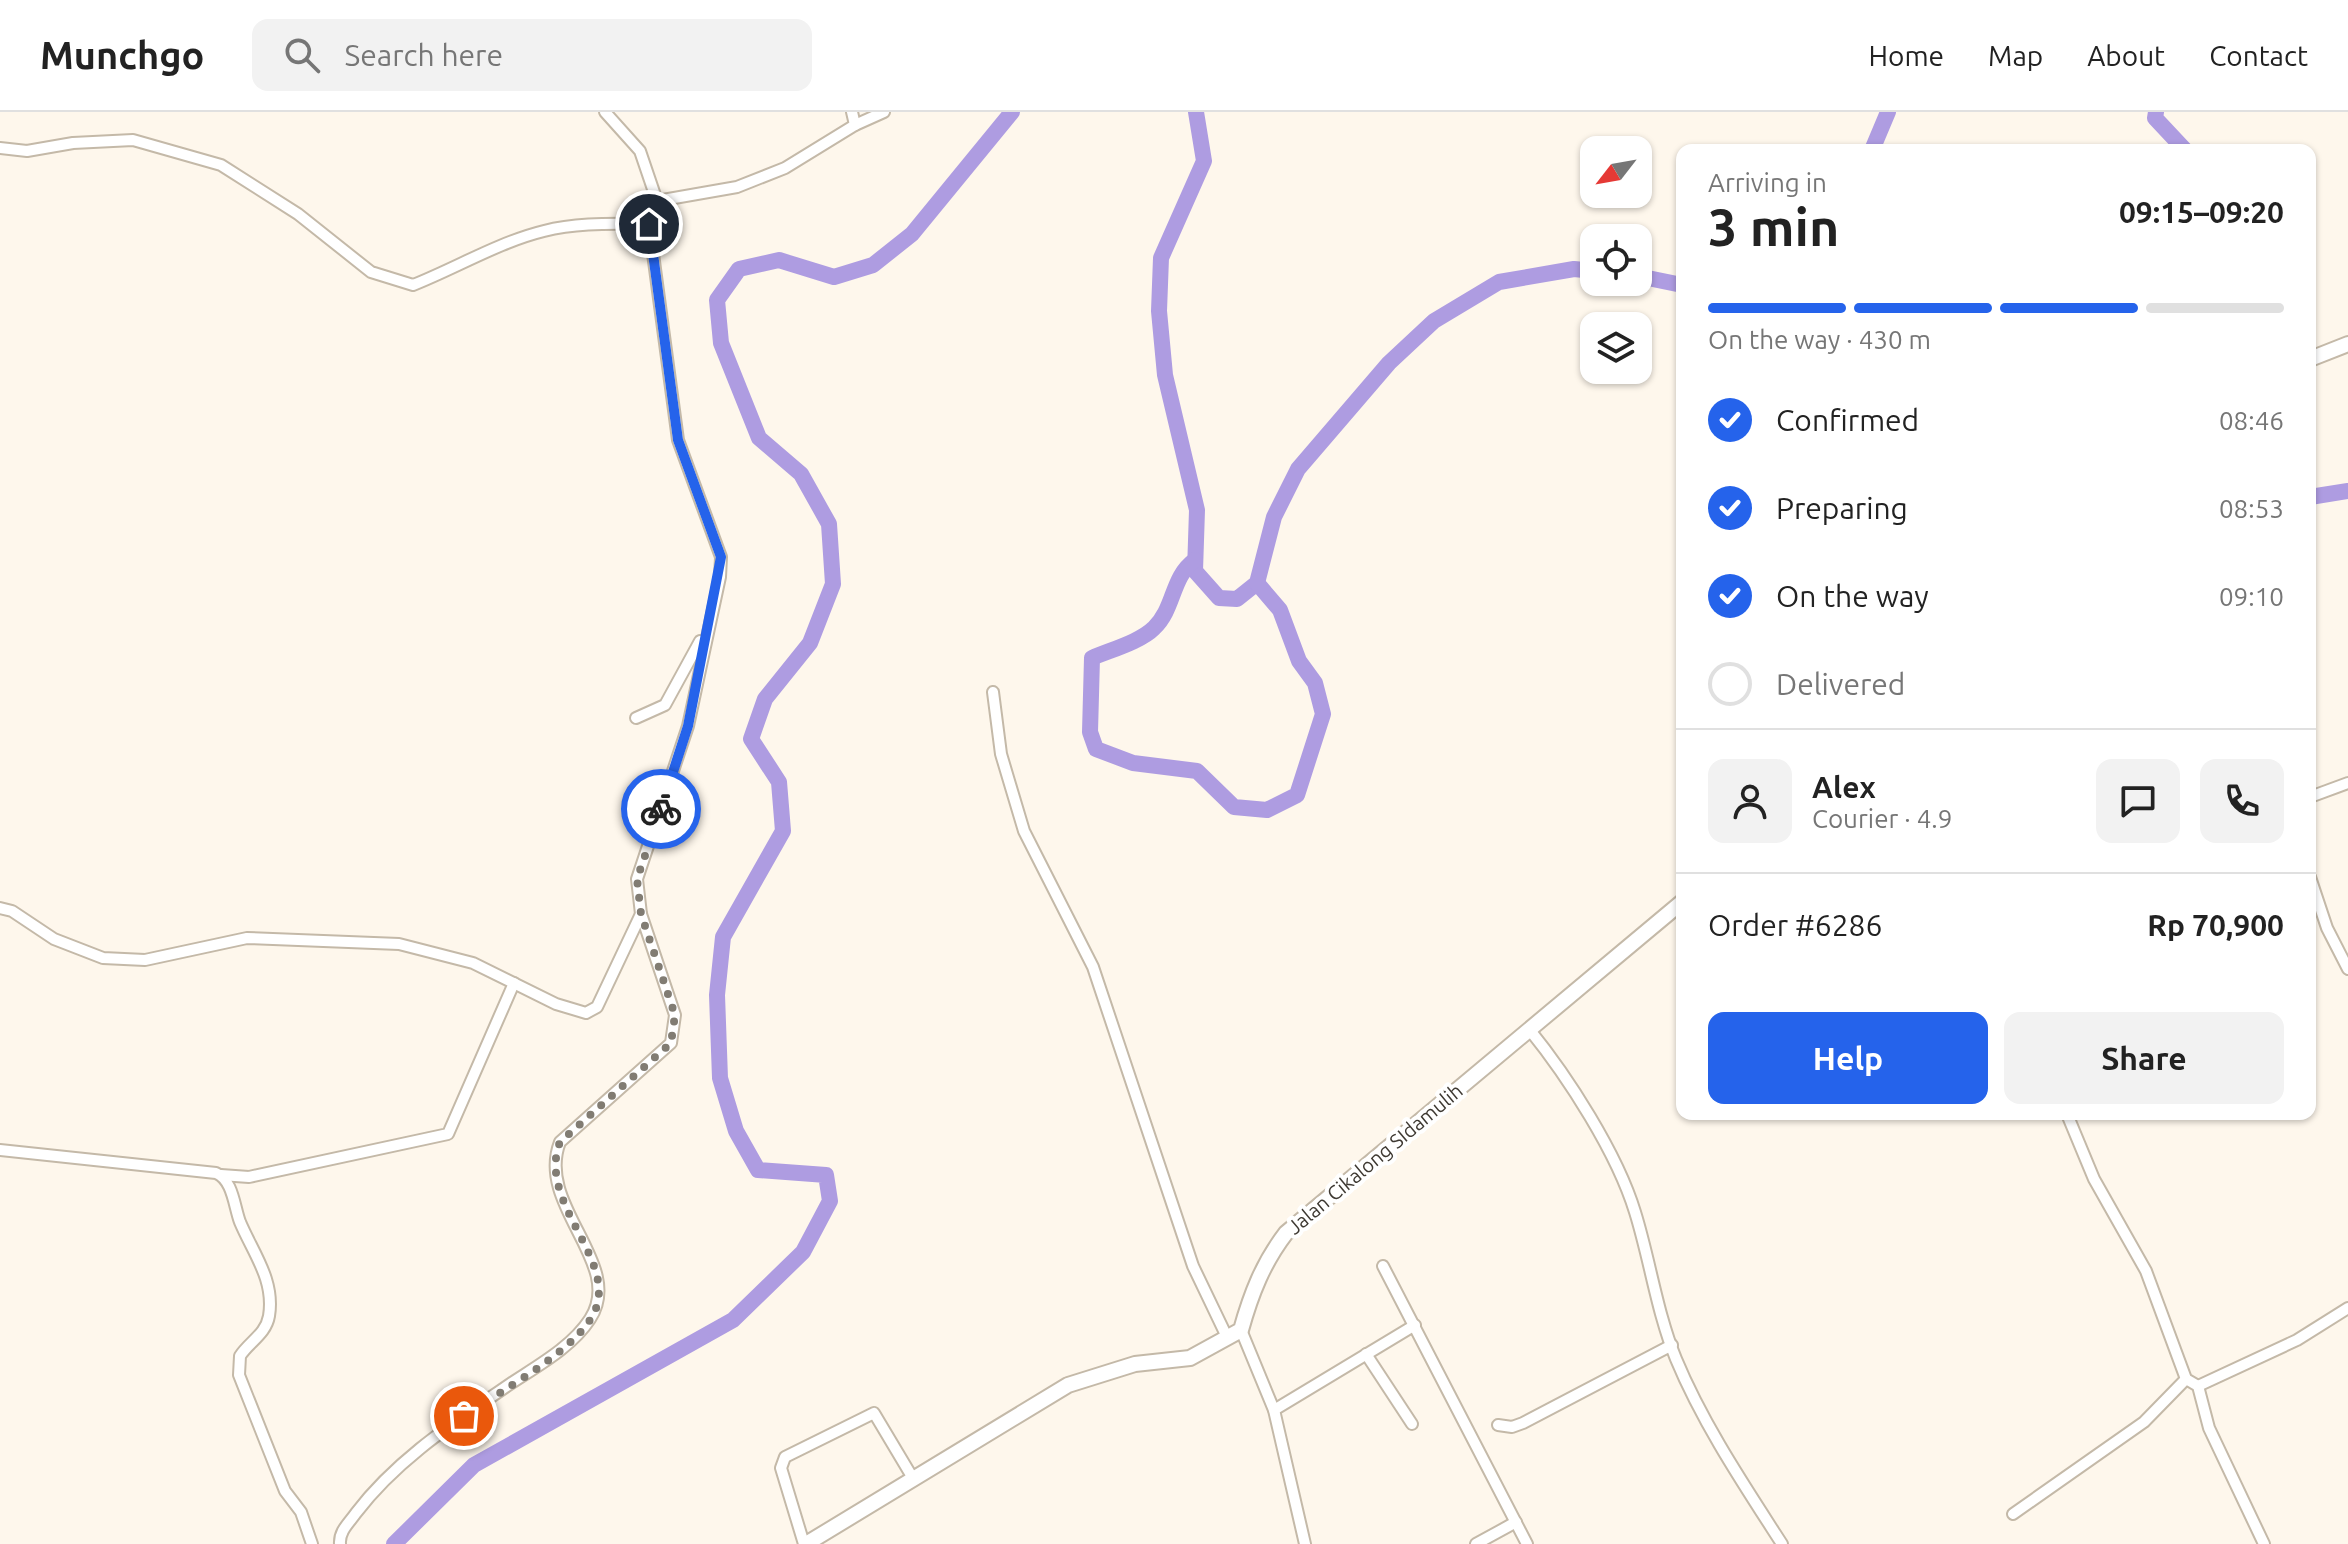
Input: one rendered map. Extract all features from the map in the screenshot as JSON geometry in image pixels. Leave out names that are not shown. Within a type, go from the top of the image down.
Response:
[{"type":"street","points":[[340,1544],[341,1533],[365,1501],[403,1462],[559,1351],[590,1320],[599,1281],[557,1189],[554,1158],[560,1142],[671,1043],[675,1015],[641,914],[637,879],[688,726],[721,557],[678,440],[649,224],[657,201],[640,151],[605,112]]},
{"type":"street","points":[[852,112],[855,125]]},
{"type":"street","points":[[657,201],[737,187],[785,168],[855,125],[884,112]]},
{"type":"street","points":[[0,148],[27,151],[73,143],[133,140],[221,165],[298,214],[371,272],[413,285],[545,230],[591,224],[649,224]]},
{"type":"street","points":[[2316,357],[2348,344]]},
{"type":"street","points":[[636,718],[665,705],[696,652],[712,606]]},
{"type":"street","points":[[993,692],[1001,754],[1024,831],[1093,967],[1193,1266],[1274,1410],[1305,1544]]},
{"type":"street","points":[[2316,795],[2348,783]]},
{"type":"street","points":[[2316,895],[2327,928],[2348,969]]},
{"type":"street","name":"Jalan Cikalong SIdamulih","points":[[1234,1334],[1269,1255],[1286,1233],[1676,907]]},
{"type":"street","points":[[0,908],[12,911],[54,939],[103,958],[145,960],[247,938],[399,944],[473,963],[556,1004],[591,1012],[641,914]]},
{"type":"street","points":[[0,1150],[249,1177],[448,1134],[514,983]]},
{"type":"street","points":[[1529,1029],[1551,1056],[1597,1130],[1634,1208],[1672,1345],[1733,1468],[1782,1544]]},
{"type":"street","points":[[2069,1120],[2094,1179],[2146,1271],[2186,1379],[2198,1386],[2209,1428],[2264,1544]]},
{"type":"street","points":[[221,1175],[263,1268],[270,1295],[267,1325],[240,1356],[239,1375],[285,1491],[301,1512],[312,1544]]},
{"type":"street","points":[[1383,1266],[1527,1544]]},
{"type":"street","points":[[2198,1386],[2297,1340],[2348,1308]]},
{"type":"street","points":[[1274,1410],[1415,1325]]},
{"type":"street","points":[[914,1480],[874,1413],[785,1457],[781,1468],[805,1544],[914,1480],[1068,1385],[1135,1364],[1190,1358],[1234,1334]]},
{"type":"street","points":[[1498,1425],[1512,1427],[1523,1423],[1672,1345]]},
{"type":"street","points":[[1366,1354],[1412,1424]]},
{"type":"street","points":[[2013,1514],[2144,1422],[2186,1379]]},
{"type":"street","points":[[1476,1544],[1516,1522]]},
{"type":"waterway","points":[[394,1544],[474,1465],[733,1320],[803,1252],[830,1201],[826,1175],[758,1170],[736,1131],[720,1078],[717,995],[723,937],[783,831],[779,782],[751,739],[765,699],[810,643],[833,584],[829,524],[801,474],[759,438],[721,343],[717,300],[739,269],[779,260],[834,277],[873,265],[912,234],[1012,112]]},
{"type":"waterway","points":[[1196,112],[1204,161],[1161,258],[1159,311],[1165,375],[1197,510],[1195,571],[1219,598],[1237,599],[1257,583],[1274,517],[1298,469],[1389,363],[1434,321],[1499,282],[1580,270]]},
{"type":"waterway","points":[[1875,144],[1888,112]]},
{"type":"waterway","points":[[2156,112],[2155,118],[2179,144]]},
{"type":"waterway","points":[[1652,279],[1676,284]]},
{"type":"waterway","points":[[2316,496],[2348,491]]},
{"type":"waterway","points":[[1195,560],[1181,575],[1166,611],[1154,628],[1133,642],[1092,658],[1090,732],[1096,749],[1133,763],[1197,771],[1234,807],[1267,810],[1297,795],[1323,714],[1315,683],[1299,661],[1280,610],[1257,583]]},
{"type":"way so far","points":[[464,1416],[559,1351],[590,1320],[597,1304],[599,1281],[557,1189],[554,1158],[560,1142],[671,1043],[675,1015],[664,974],[641,914],[637,879],[661,809]]},
{"type":"route","points":[[649,224],[678,440],[721,557],[720,577],[688,726],[661,809]]}]
